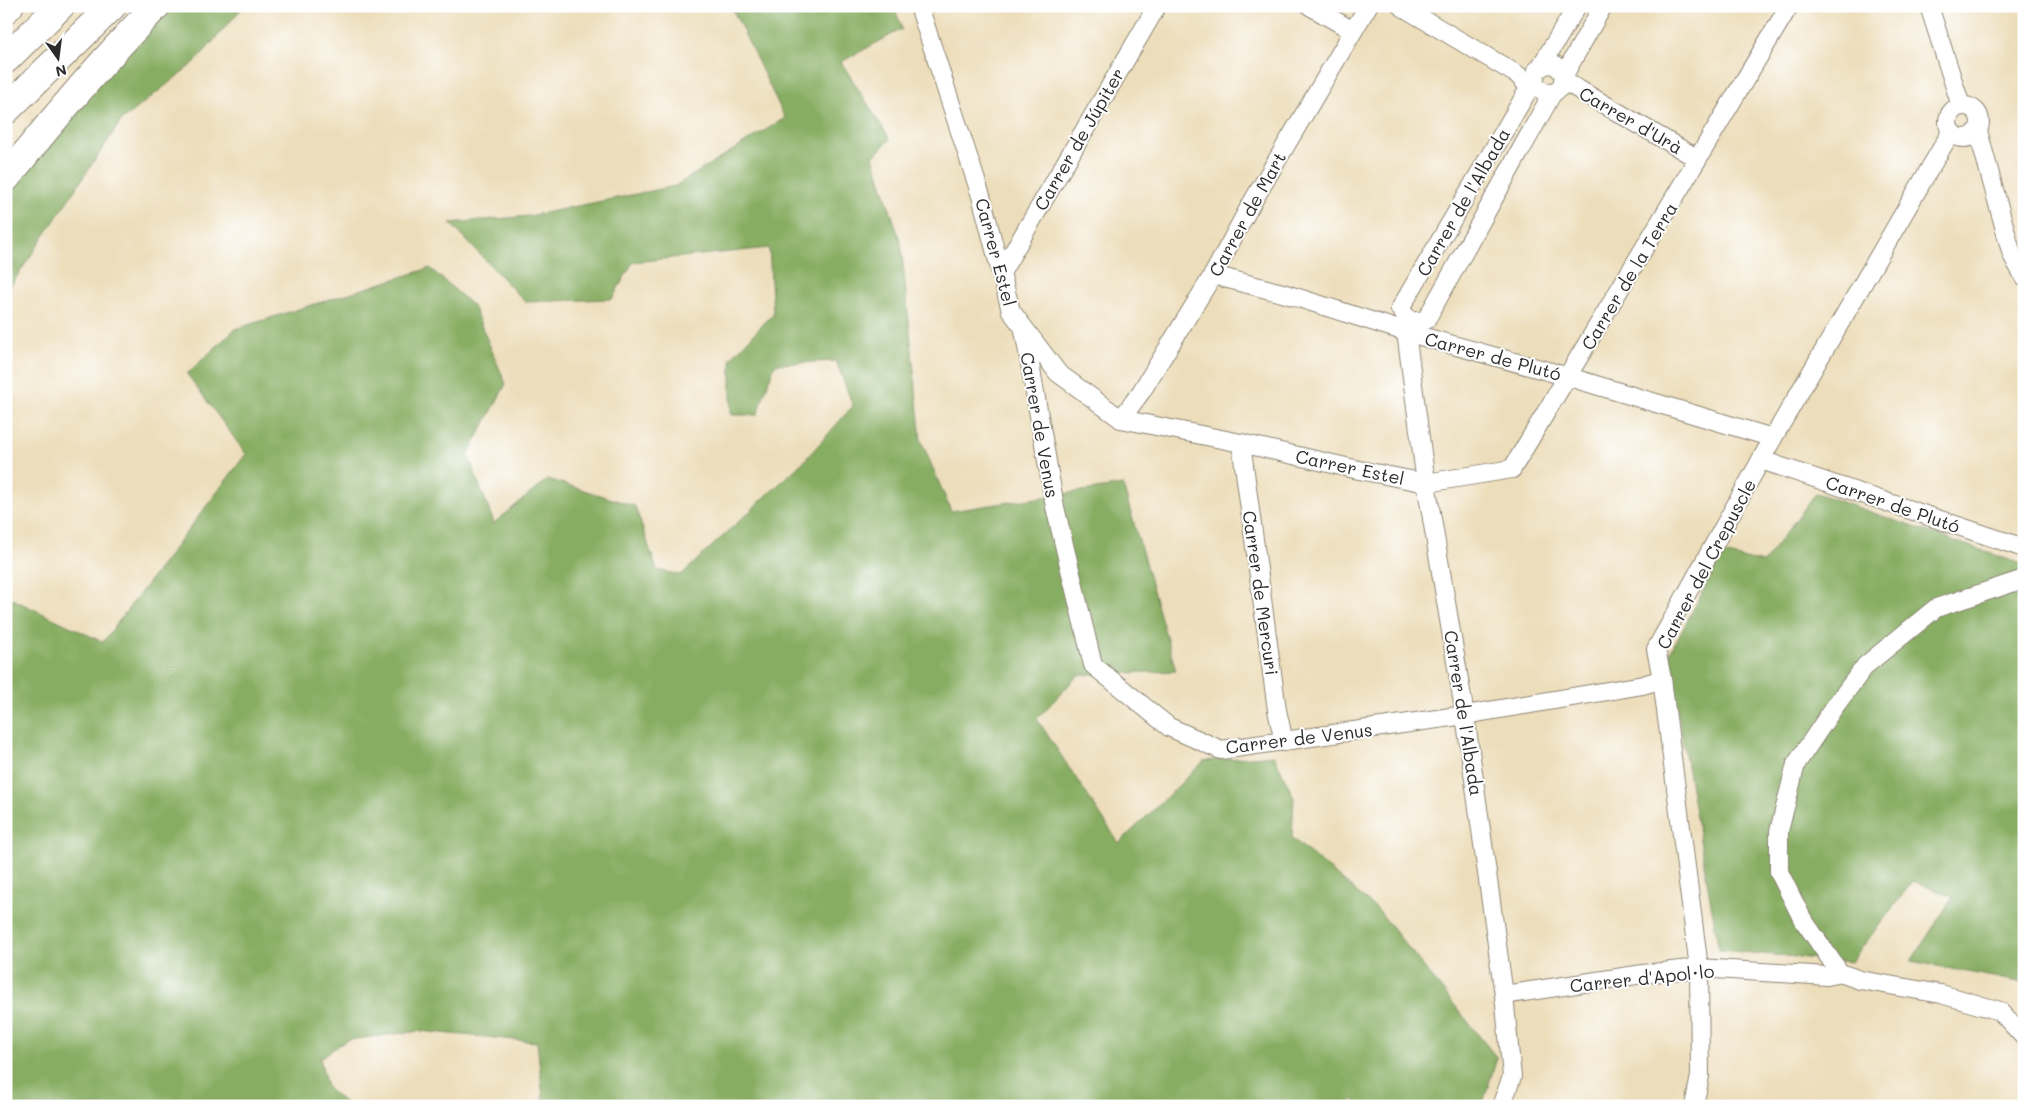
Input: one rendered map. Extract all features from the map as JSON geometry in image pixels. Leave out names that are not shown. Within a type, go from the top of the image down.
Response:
[{"type":"highway","points":[[6,59],[60,6]]},
{"type":"highway","points":[[6,110],[112,6]]},
{"type":"highway","points":[[6,178],[55,116],[116,47],[156,6]]},
{"type":"street","name":"Carrer Estel","points":[[919,6],[981,196],[1011,311],[1058,374],[1121,420],[1241,443],[1426,483]]},
{"type":"street","name":"Carrer de Júpiter","points":[[1001,273],[1157,6]]},
{"type":"street","points":[[1310,6],[1353,31]]},
{"type":"street","name":"Carrer de Mart","points":[[1121,420],[1141,392],[1213,275],[1250,206],[1368,6]]},
{"type":"street","points":[[1401,6],[1518,75],[1535,78]]},
{"type":"street","name":"Carrer de l'Albada","points":[[1501,1106],[1512,1077],[1504,995],[1465,715],[1426,483],[1408,327],[1400,310],[1577,6]]},
{"type":"street","name":"Carrer de l'Albada","points":[[1408,327],[1426,320],[1604,6]]},
{"type":"street","name":"Carrer de la Terra","points":[[1426,483],[1512,469],[1569,377],[1789,6]]},
{"type":"street","points":[[1929,6],[1961,106]]},
{"type":"street","points":[[1552,63],[1560,68],[1560,83],[1541,90],[1535,78],[1552,63]]},
{"type":"street","name":"Carrer d'Urà","points":[[1560,83],[1698,159]]},
{"type":"street","points":[[1961,106],[1967,106],[1977,111],[1981,121],[1978,131],[1974,135],[1964,138],[1958,137],[1951,132],[1949,127],[1950,116],[1953,111],[1961,106]]},
{"type":"street","points":[[1978,131],[2012,255],[2024,277]]},
{"type":"street","name":"Carrer del Crepuscle","points":[[1694,1106],[1700,1076],[1699,968],[1662,679],[1656,649],[1773,438],[1951,132]]},
{"type":"street","name":"Carrer de Plutó","points":[[1213,275],[1408,327],[1773,438]]},
{"type":"street","name":"Carrer de Venus","points":[[1023,328],[1055,507],[1093,665],[1169,727],[1220,750],[1465,715],[1643,685],[1662,679]]},
{"type":"street","name":"Carrer de Mercuri","points":[[1241,443],[1277,710],[1284,742]]},
{"type":"street","name":"Carrer de Plutó","points":[[1762,460],[2024,548]]},
{"type":"street","points":[[2024,579],[1936,608],[1866,664],[1796,764],[1779,831],[1779,872],[1802,918],[1840,972],[1860,980],[1941,994],[2000,1011],[2024,1037]]},
{"type":"street","name":"Carrer d'Apol·lo","points":[[1504,995],[1642,974],[1699,968],[1827,976],[1840,972]]},
{"type":"green space","points":[[176,6],[244,6],[195,62],[121,121],[6,293],[6,197],[52,133],[147,31]]},
{"type":"green space","points":[[731,6],[894,6],[902,29],[841,62],[890,139],[873,157],[901,243],[921,440],[951,511],[1123,485],[1176,671],[1078,675],[1037,719],[1119,843],[1204,761],[1274,755],[1294,798],[1292,838],[1378,910],[1497,1058],[1482,1106],[1359,1106],[1354,1099],[1348,1106],[544,1106],[537,1042],[420,1031],[347,1040],[320,1058],[327,1088],[349,1106],[6,1106],[6,596],[103,642],[246,454],[187,374],[235,329],[430,268],[473,306],[506,384],[468,455],[494,523],[548,479],[635,506],[657,570],[681,575],[804,461],[853,406],[836,361],[775,364],[757,415],[731,415],[731,358],[773,314],[769,248],[633,262],[612,299],[525,302],[450,223],[529,216],[675,186],[785,118]]},
{"type":"green space","points":[[1816,493],[2024,565],[2024,983],[1911,961],[1953,897],[1913,881],[1851,962],[1719,950],[1668,656],[1723,554],[1763,563]]}]
